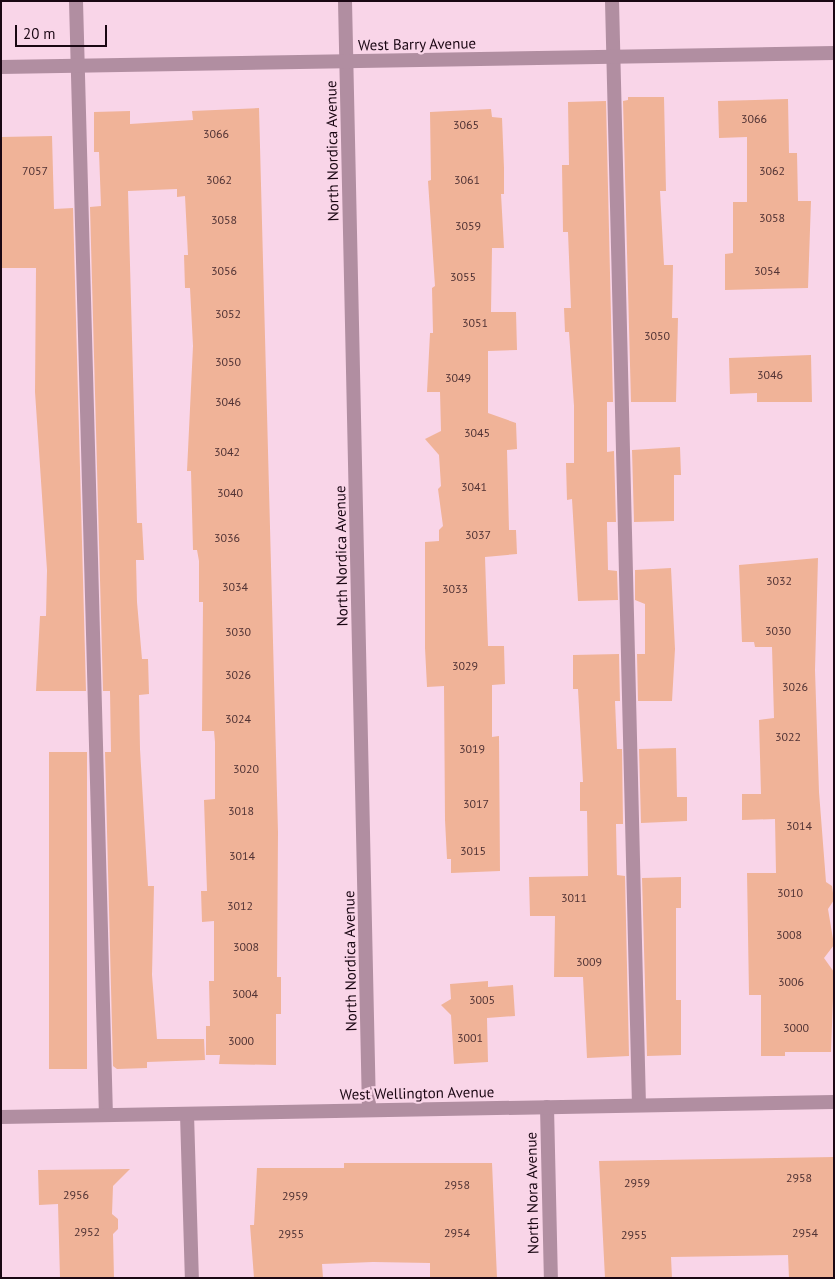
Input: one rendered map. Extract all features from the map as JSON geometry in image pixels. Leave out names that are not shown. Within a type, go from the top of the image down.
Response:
[{"type":"street","points":[[76,1],[106,1115]]},
{"type":"street","name":"North Nordica Avenue","points":[[345,1],[369,1110]]},
{"type":"street","points":[[612,1],[639,1105]]},
{"type":"street","name":"West Barry Avenue","points":[[1,67],[834,53]]},
{"type":"street","name":"West Wellington Avenue","points":[[1,1117],[834,1102]]},
{"type":"street","name":"North Nora Avenue","points":[[547,1107],[551,1278]]},
{"type":"street","points":[[187,1114],[192,1278]]},
{"type":"building","points":[[628,97],[664,97],[666,191],[660,191],[664,265],[673,265],[672,318],[678,318],[676,402],[631,402],[623,101],[628,100]]},
{"type":"building","points":[[788,99],[789,153],[797,153],[798,201],[811,201],[808,288],[725,290],[725,254],[733,253],[733,202],[747,202],[747,137],[719,138],[718,101]]},
{"type":"building","points":[[606,101],[613,402],[607,402],[607,452],[614,451],[616,522],[607,522],[608,570],[617,571],[618,600],[578,601],[572,499],[567,500],[566,463],[574,463],[574,406],[569,332],[565,332],[564,308],[571,308],[568,232],[563,232],[562,165],[569,165],[568,102]]},
{"type":"building","points":[[259,108],[278,832],[277,977],[281,977],[281,1014],[276,1014],[276,1065],[219,1064],[220,1055],[206,1055],[206,1026],[210,1026],[209,981],[214,981],[214,921],[202,922],[201,891],[207,891],[204,800],[215,799],[215,742],[214,731],[202,731],[203,602],[199,602],[199,561],[197,550],[193,550],[191,471],[187,471],[193,346],[190,288],[185,288],[184,255],[188,255],[185,196],[177,197],[177,189],[128,191],[137,523],[142,523],[144,560],[136,560],[137,602],[142,659],[148,659],[149,694],[139,695],[140,749],[148,886],[154,886],[152,975],[157,1039],[204,1039],[205,1060],[147,1062],[147,1068],[117,1069],[113,1066],[105,752],[111,752],[110,691],[103,691],[90,207],[101,206],[99,152],[94,152],[94,112],[130,111],[130,124],[193,120],[192,111]]},
{"type":"building","points":[[491,109],[492,117],[502,118],[504,194],[501,194],[504,248],[492,248],[491,312],[516,312],[517,350],[488,351],[488,413],[516,423],[517,449],[507,450],[509,530],[516,530],[517,554],[485,557],[488,646],[504,646],[505,684],[492,685],[492,737],[499,736],[500,871],[451,873],[451,859],[447,859],[445,820],[444,686],[427,687],[425,648],[425,542],[439,541],[439,530],[443,526],[438,489],[441,486],[439,455],[425,439],[441,431],[440,392],[427,392],[430,333],[433,333],[432,288],[435,286],[428,181],[431,180],[430,112]]},
{"type":"building","points":[[52,136],[54,209],[73,208],[86,691],[36,691],[40,616],[46,616],[47,570],[35,392],[36,268],[1,268],[1,137]]},
{"type":"building","points":[[811,355],[812,402],[757,402],[757,393],[730,394],[729,358]]},
{"type":"building","points":[[680,447],[681,475],[674,475],[674,521],[634,522],[632,450]]},
{"type":"building","points":[[818,558],[815,670],[819,792],[826,882],[832,886],[834,900],[828,909],[834,945],[824,958],[834,972],[831,1052],[785,1052],[785,1056],[761,1056],[761,995],[749,995],[747,873],[776,873],[775,819],[742,820],[742,794],[761,794],[759,720],[774,718],[772,647],[755,647],[754,642],[742,642],[739,565]]},
{"type":"building","points":[[671,568],[675,649],[672,701],[638,701],[637,654],[645,654],[645,604],[635,600],[635,570]]},
{"type":"building","points":[[619,654],[620,701],[615,701],[617,749],[622,749],[623,824],[616,824],[617,875],[625,876],[629,1056],[587,1058],[583,977],[554,977],[555,916],[530,916],[529,877],[588,876],[587,811],[580,811],[580,782],[583,782],[578,689],[573,689],[573,655]]},
{"type":"building","points":[[676,748],[677,797],[687,797],[687,821],[641,823],[639,749]]},
{"type":"building","points":[[49,752],[87,752],[87,1069],[49,1069]]},
{"type":"building","points":[[681,877],[681,908],[676,908],[676,1000],[681,1000],[681,1055],[647,1056],[642,878]]},
{"type":"building","points":[[488,981],[488,987],[513,985],[515,1016],[487,1018],[488,1062],[454,1064],[451,1015],[441,1005],[451,999],[450,984]]},
{"type":"building","points":[[834,1157],[834,1278],[789,1278],[788,1255],[671,1257],[672,1278],[605,1278],[599,1161]]},
{"type":"building","points":[[344,1163],[492,1163],[497,1278],[430,1278],[430,1263],[373,1262],[322,1264],[323,1278],[254,1278],[250,1225],[254,1225],[257,1168],[344,1168]]},
{"type":"building","points":[[130,1169],[113,1186],[112,1214],[118,1219],[118,1229],[113,1234],[114,1278],[60,1278],[58,1204],[39,1205],[38,1170]]}]
